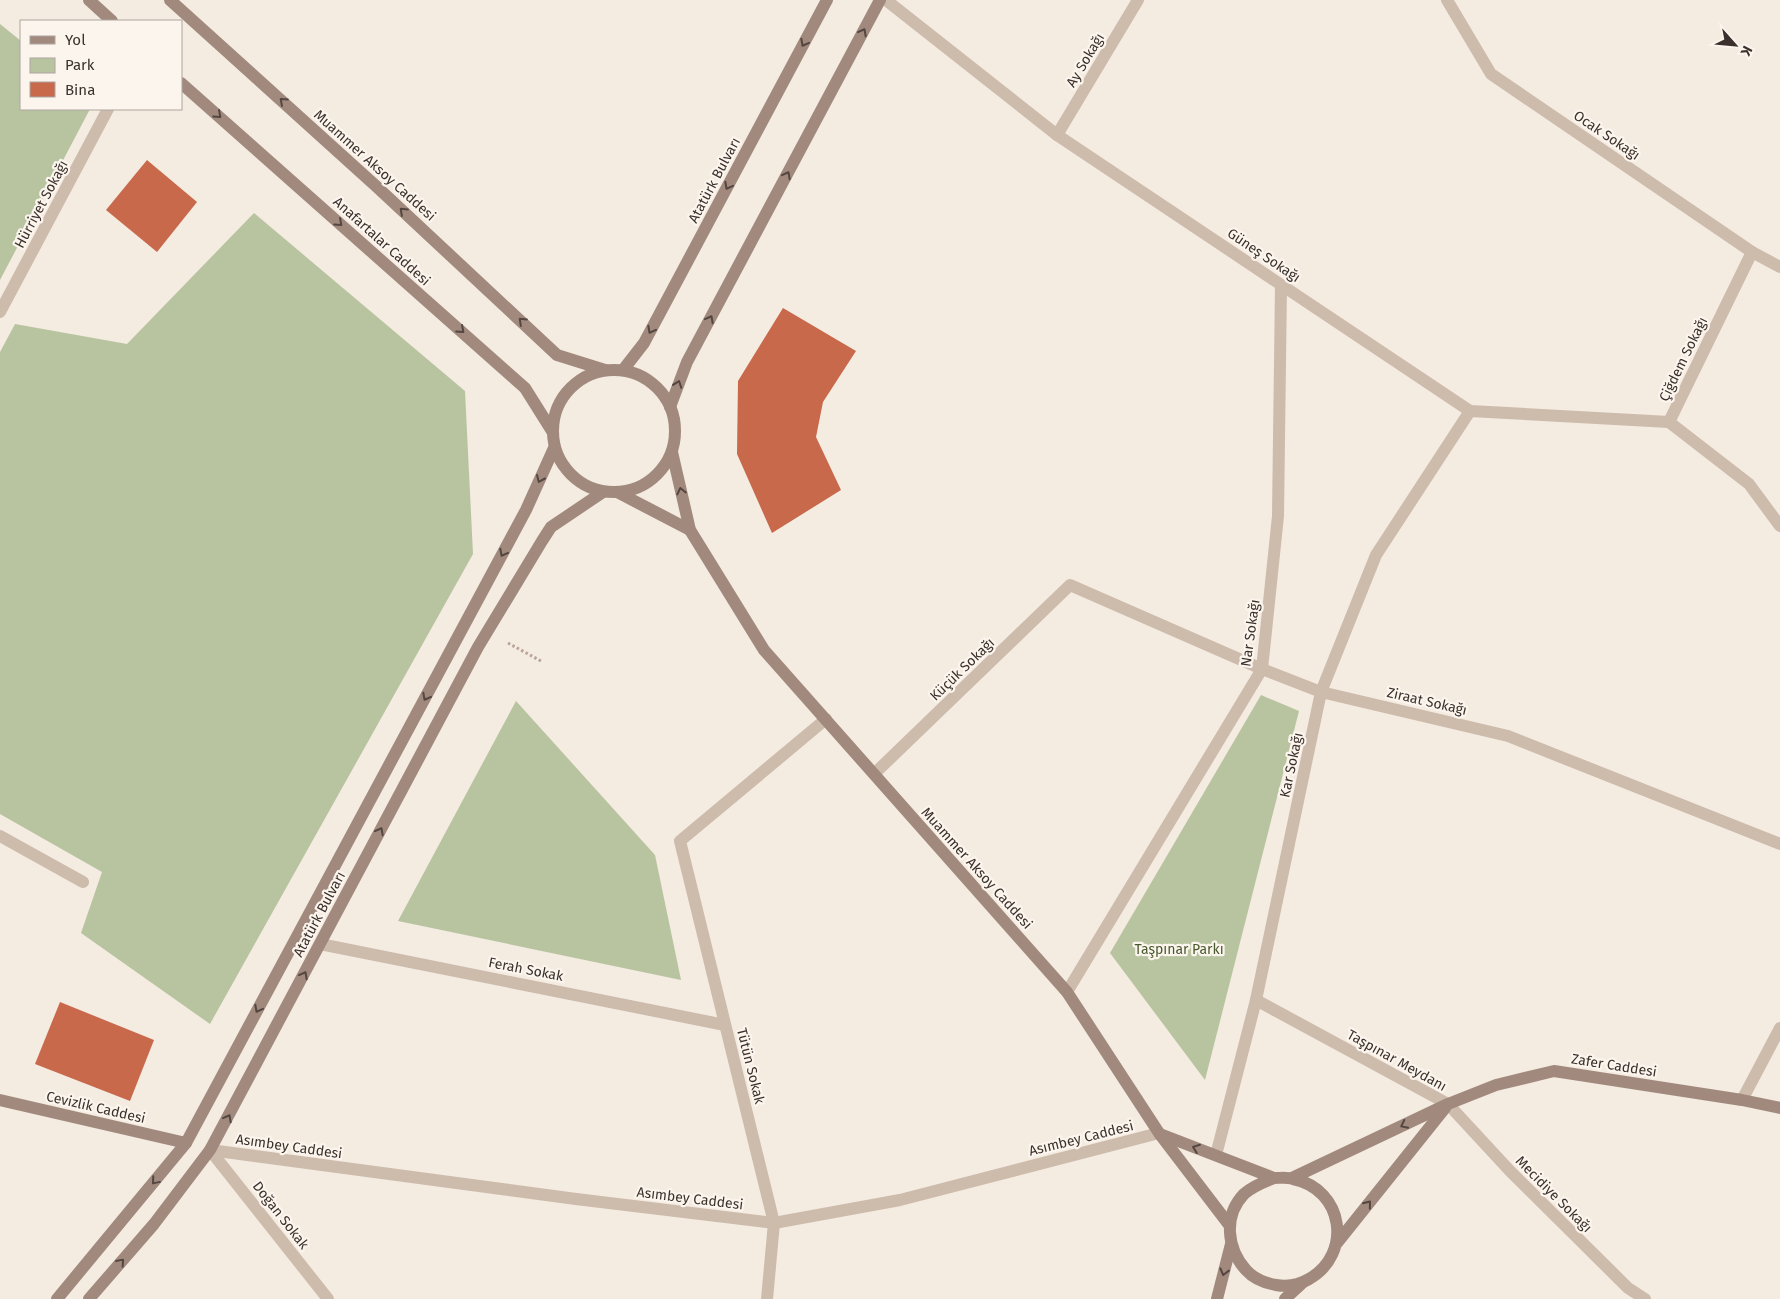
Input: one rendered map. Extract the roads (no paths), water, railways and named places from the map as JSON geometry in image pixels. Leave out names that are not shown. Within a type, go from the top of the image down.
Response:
[{"type":"main road","points":[[89,0],[111,20]]},
{"type":"main road","name":"Atatürk Bulvarı","points":[[623,370],[644,343],[827,0]]},
{"type":"main road","points":[[670,407],[687,362],[880,0]]},
{"type":"main road","name":"Muammer Aksoy Caddesi","points":[[175,1],[558,355],[605,370]]},
{"type":"main road","name":"Anafartalar Caddesi","points":[[182,84],[526,388],[552,431]]},
{"type":"main road","points":[[605,370],[623,370],[640,375],[655,385],[670,407],[676,434],[672,452],[664,467],[651,480],[636,489],[619,493],[602,492],[586,487],[572,477],[561,464],[554,448],[552,431],[554,414],[561,398],[572,385],[588,375],[605,370]]},
{"type":"main road","points":[[57,1299],[186,1143],[526,510],[554,448]]},
{"type":"main road","points":[[672,452],[690,530]]},
{"type":"main road","name":"Atatürk Bulvarı","points":[[89,1299],[154,1224],[210,1150],[478,647],[551,527],[602,492]]},
{"type":"main road","points":[[619,493],[690,530]]},
{"type":"main road","name":"Muammer Aksoy Caddesi","points":[[690,530],[764,650],[1067,992],[1159,1134],[1230,1226]]},
{"type":"main road","name":"Zafer Caddesi","points":[[1292,1178],[1448,1104],[1496,1085],[1554,1071],[1742,1100],[1780,1108]]},
{"type":"main road","name":"Cevizlik Caddesi","points":[[0,1100],[186,1143]]},
{"type":"main road","name":"Taşpınar Meydanı","points":[[1337,1242],[1338,1225],[1332,1208],[1322,1194],[1309,1184],[1292,1178],[1274,1178],[1258,1184],[1244,1195],[1234,1209],[1230,1226],[1231,1244],[1238,1261],[1250,1275],[1266,1283],[1284,1287],[1302,1283],[1318,1274],[1330,1260],[1337,1242],[1448,1104]]},
{"type":"main road","points":[[1159,1134],[1274,1178]]},
{"type":"main road","points":[[1217,1299],[1231,1244]]},
{"type":"main road","points":[[1285,1299],[1302,1283]]},
{"type":"street","name":"Güneş Sokağı","points":[[886,0],[1057,136],[1470,411]]},
{"type":"street","name":"Ay Sokağı","points":[[1057,136],[1138,0]]},
{"type":"street","name":"Ocak Sokağı","points":[[1447,0],[1490,74],[1752,252],[1780,267]]},
{"type":"street","name":"Hürriyet Sokağı","points":[[0,312],[107,110]]},
{"type":"street","name":"Çiğdem Sokağı","points":[[1752,252],[1669,422],[1749,484],[1780,526]]},
{"type":"street","name":"Nar Sokağı","points":[[1067,992],[1262,669],[1278,516],[1281,285]]},
{"type":"street","points":[[1470,411],[1669,422]]},
{"type":"street","name":"Kar Sokağı","points":[[1216,1155],[1256,1000],[1321,692],[1376,555],[1470,411]]},
{"type":"street","name":"Ziraat Sokağı","points":[[1070,585],[1262,669],[1321,692],[1508,736],[1780,844]]},
{"type":"street","name":"Küçük Sokağı","points":[[874,774],[1070,585]]},
{"type":"street","name":"Tütün Sokak","points":[[768,1299],[774,1223],[680,842],[826,719]]},
{"type":"street","points":[[0,836],[83,882]]},
{"type":"street","name":"Ferah Sokak","points":[[320,944],[725,1025]]},
{"type":"street","name":"Taşpınar Meydanı","points":[[1256,1000],[1448,1104]]},
{"type":"street","points":[[1742,1100],[1780,1028]]},
{"type":"street","name":"Mecidiye Sokağı","points":[[1448,1104],[1531,1192],[1628,1288],[1645,1299]]},
{"type":"street","name":"Asımbey Caddesi","points":[[210,1150],[576,1200],[774,1223],[900,1200],[1159,1134]]},
{"type":"street","name":"Doğan Sokak","points":[[210,1150],[328,1299]]},
{"type":"park label","name":"Taşpınar Parkı","points":[[1179,949]]}]
